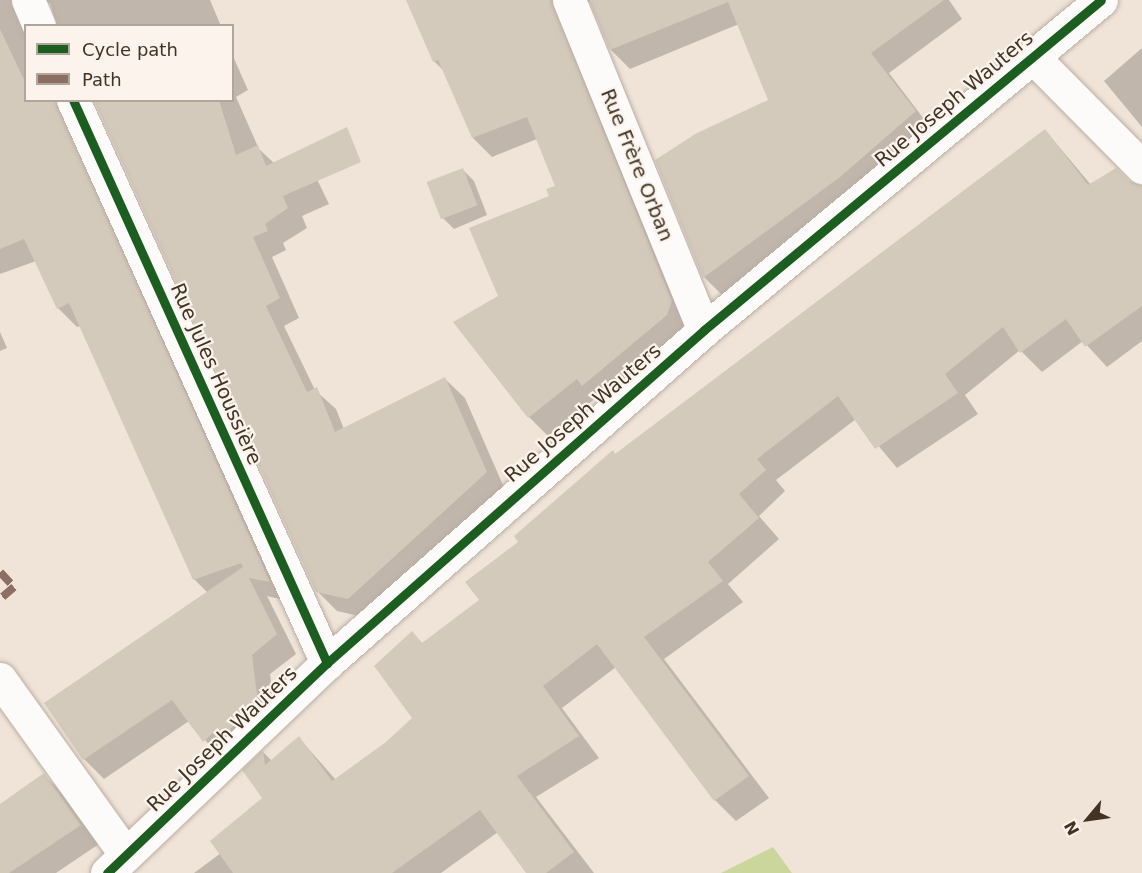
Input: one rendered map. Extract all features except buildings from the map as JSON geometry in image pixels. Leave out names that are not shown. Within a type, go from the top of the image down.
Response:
[{"type":"street","points":[[28,0],[38,24]]},
{"type":"street","name":"Rue Frère Orban","points":[[569,0],[704,330]]},
{"type":"street","name":"Rue Joseph Wauters","points":[[116,864],[327,663],[704,330],[1101,0]]},
{"type":"street","points":[[1033,57],[1142,166]]},
{"type":"street","name":"Rue Jules Houssière","points":[[74,102],[327,663]]},
{"type":"street","points":[[0,679],[116,864]]},
{"type":"green space","points":[[773,847],[792,873],[721,873]]},
{"type":"marked path","points":[[0,572],[14,587],[0,599]]},
{"type":"cycle path","points":[[107,873],[327,663],[704,330],[1101,0]]},
{"type":"cycle path","points":[[74,102],[327,663]]}]
